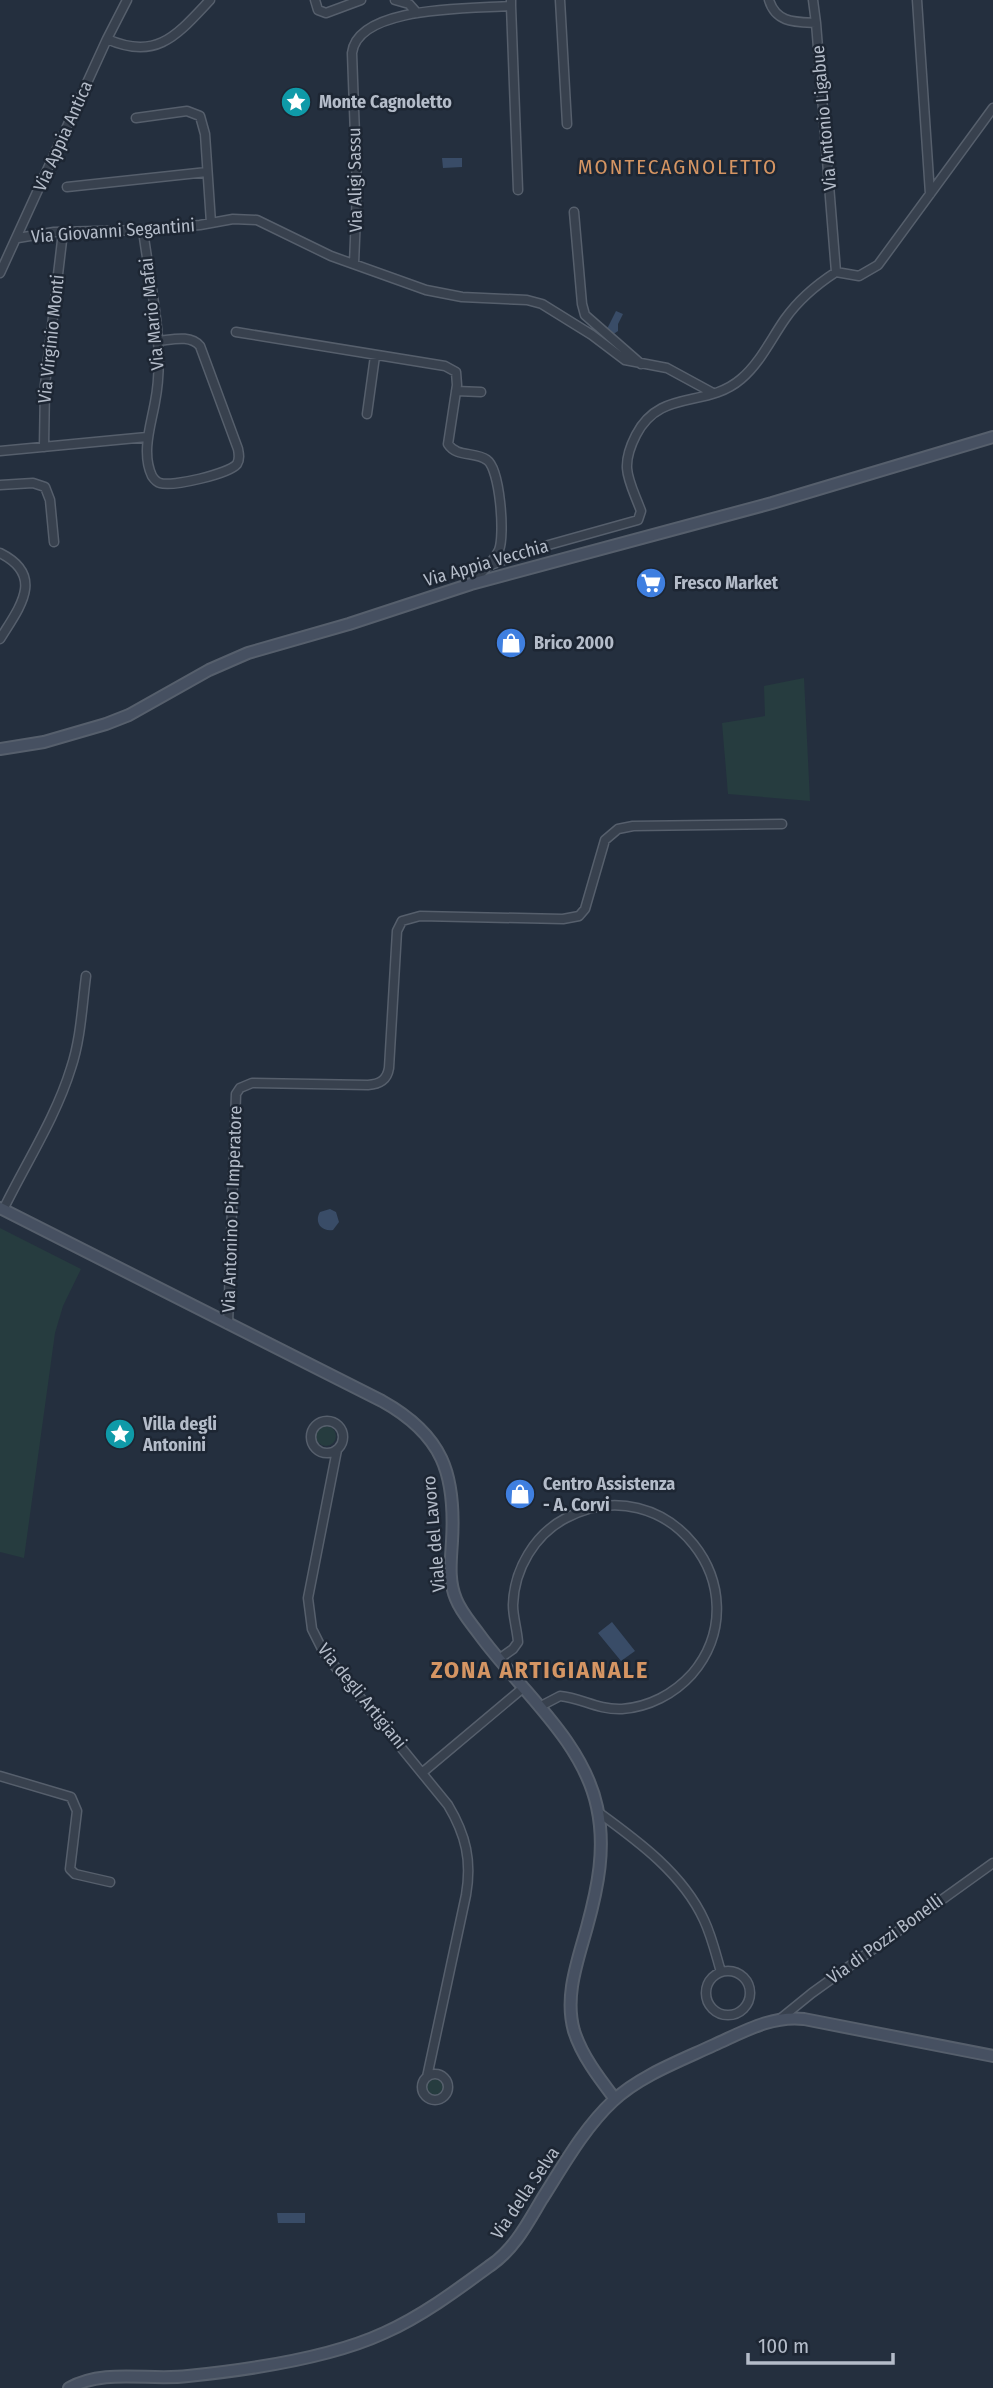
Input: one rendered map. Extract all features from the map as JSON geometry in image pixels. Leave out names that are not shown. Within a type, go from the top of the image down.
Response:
[{"type":"street","name":"Via Appia Antica","points":[[0,273],[127,0]]},
{"type":"street","points":[[107,39],[135,48],[158,44],[182,28],[210,0]]},
{"type":"street","points":[[315,0],[318,9],[326,13],[361,0]]},
{"type":"street","points":[[394,0],[410,4],[417,13]]},
{"type":"street","points":[[560,0],[567,124]]},
{"type":"street","name":"Via Antonio Ligabue","points":[[769,0],[776,15],[784,19],[816,23],[836,272]]},
{"type":"street","points":[[813,0],[816,23]]},
{"type":"street","points":[[917,0],[930,194]]},
{"type":"street","name":"Via Aligi Sassu","points":[[354,264],[357,199],[354,45],[358,36],[370,27],[392,18],[417,13],[511,3],[518,190]]},
{"type":"street","points":[[486,567],[527,551],[638,520],[641,511],[628,480],[626,465],[630,448],[648,416],[662,407],[712,393],[736,383],[747,374],[795,306],[815,286],[836,272],[859,276],[872,270],[993,108]]},
{"type":"street","points":[[136,118],[187,111],[197,113],[202,120],[204,131],[211,223]]},
{"type":"street","points":[[68,187],[207,172]]},
{"type":"street","points":[[574,212],[585,315],[640,364]]},
{"type":"street","name":"Via Giovanni Segantini","points":[[18,239],[63,232],[143,230],[233,219],[257,220],[308,246],[444,294],[527,300],[542,304],[592,335],[622,358],[675,372],[712,393]]},
{"type":"street","name":"Via Mario Mafai","points":[[143,230],[157,341],[158,388],[147,437],[150,470],[155,480],[163,484],[201,478],[235,467],[239,456],[198,344],[187,339],[157,341]]},
{"type":"street","name":"Via Virginio Monti","points":[[44,447],[45,384],[63,232]]},
{"type":"street","points":[[236,332],[450,368],[457,375],[448,444],[454,451],[488,460],[493,466],[501,539],[498,551],[471,584]]},
{"type":"street","points":[[367,414],[375,356]]},
{"type":"street","points":[[456,391],[481,392]]},
{"type":"street","points":[[0,451],[147,437]]},
{"type":"street","name":"Via Appia Vecchia","points":[[0,749],[44,742],[130,715],[209,670],[248,653],[349,624],[471,584],[772,503],[993,437]]},
{"type":"street","points":[[0,485],[33,483],[45,488],[49,498],[54,542]]},
{"type":"street","points":[[0,553],[20,568],[26,581],[26,589],[19,609],[0,639]]},
{"type":"street","name":"Via Antonino Pio Imperatore","points":[[228,1324],[236,1094],[240,1087],[251,1083],[368,1084],[383,1081],[388,1068],[397,932],[402,920],[420,916],[575,917],[585,909],[603,842],[618,829],[633,826],[782,824]]},
{"type":"street","name":"Viale del Lavoro","points":[[86,976],[76,1049],[69,1076],[57,1105],[1,1209],[387,1404],[412,1421],[430,1439],[443,1459],[451,1486],[453,1519],[450,1572],[454,1593],[461,1609],[578,1758],[589,1781],[598,1812],[602,1839],[601,1863],[575,1975],[571,2012],[581,2047],[615,2099]]},
{"type":"street","name":"Via degli Artigiani","points":[[337,1450],[327,1453],[315,1448],[310,1436],[316,1424],[330,1421],[339,1426],[343,1436],[337,1450],[310,1586],[312,1629],[322,1649],[424,1772],[456,1819],[467,1847],[470,1870],[427,2077]]},
{"type":"street","points":[[499,1659],[518,1642],[513,1602],[523,1564],[540,1538],[561,1521],[598,1506],[633,1507],[650,1511],[669,1521],[694,1543],[711,1575],[716,1609],[715,1627],[708,1648],[688,1678],[660,1699],[629,1708],[603,1708],[560,1696],[539,1707]]},
{"type":"street","points":[[424,1772],[523,1688]]},
{"type":"street","points":[[0,1776],[71,1797],[77,1811],[70,1868],[75,1874],[110,1882]]},
{"type":"street","points":[[598,1812],[649,1849],[691,1898],[705,1922],[721,1972]]},
{"type":"street","name":"Via di Pozzi Bonelli","points":[[780,2019],[820,1987],[993,1863]]},
{"type":"street","points":[[721,1972],[739,1974],[744,1978],[749,1990],[744,2007],[732,2014],[718,2012],[712,2008],[706,1995],[709,1981],[721,1972]]},
{"type":"street","name":"Via della Selva","points":[[69,2388],[100,2378],[187,2377],[266,2365],[343,2348],[392,2329],[453,2292],[507,2252],[582,2138],[615,2099],[670,2066],[750,2028],[780,2019],[804,2019],[993,2056]]},
{"type":"green space","points":[[804,678],[810,801],[728,794],[722,723],[765,716],[764,686]]},
{"type":"green space","points":[[0,1228],[81,1269],[63,1306],[55,1333],[24,1558],[0,1552]]},
{"type":"green space","points":[[326,1426],[333,1429],[336,1436],[333,1443],[326,1446],[319,1443],[316,1436],[319,1429]]},
{"type":"green space","points":[[431,2078],[439,2078],[444,2087],[442,2094],[431,2096],[426,2091],[426,2083]]},
{"type":"water","points":[[442,158],[462,158],[462,167],[443,168]]},
{"type":"water","points":[[616,311],[623,314],[618,331],[612,335],[607,329]]},
{"type":"water","points":[[330,1209],[336,1212],[339,1222],[333,1230],[322,1228],[318,1223],[320,1212]]},
{"type":"water","points":[[612,1622],[635,1651],[621,1661],[598,1633]]},
{"type":"water","points":[[277,2213],[305,2213],[305,2223],[278,2223]]},
{"type":"place","name":"Monte Cagnoletto","points":[[296,102]]},
{"type":"place","name":"Fresco Market","points":[[651,583]]},
{"type":"place","name":"Brico 2000","points":[[511,643]]},
{"type":"place","name":"Villa degli Antonini","points":[[120,1434]]},
{"type":"place","name":"Centro Assistenza - A. Corvi","points":[[520,1494]]},
{"type":"district","name":"MONTECAGNOLETTO","points":[[678,167]]},
{"type":"district","name":"ZONA ARTIGIANALE","points":[[540,1670]]}]
